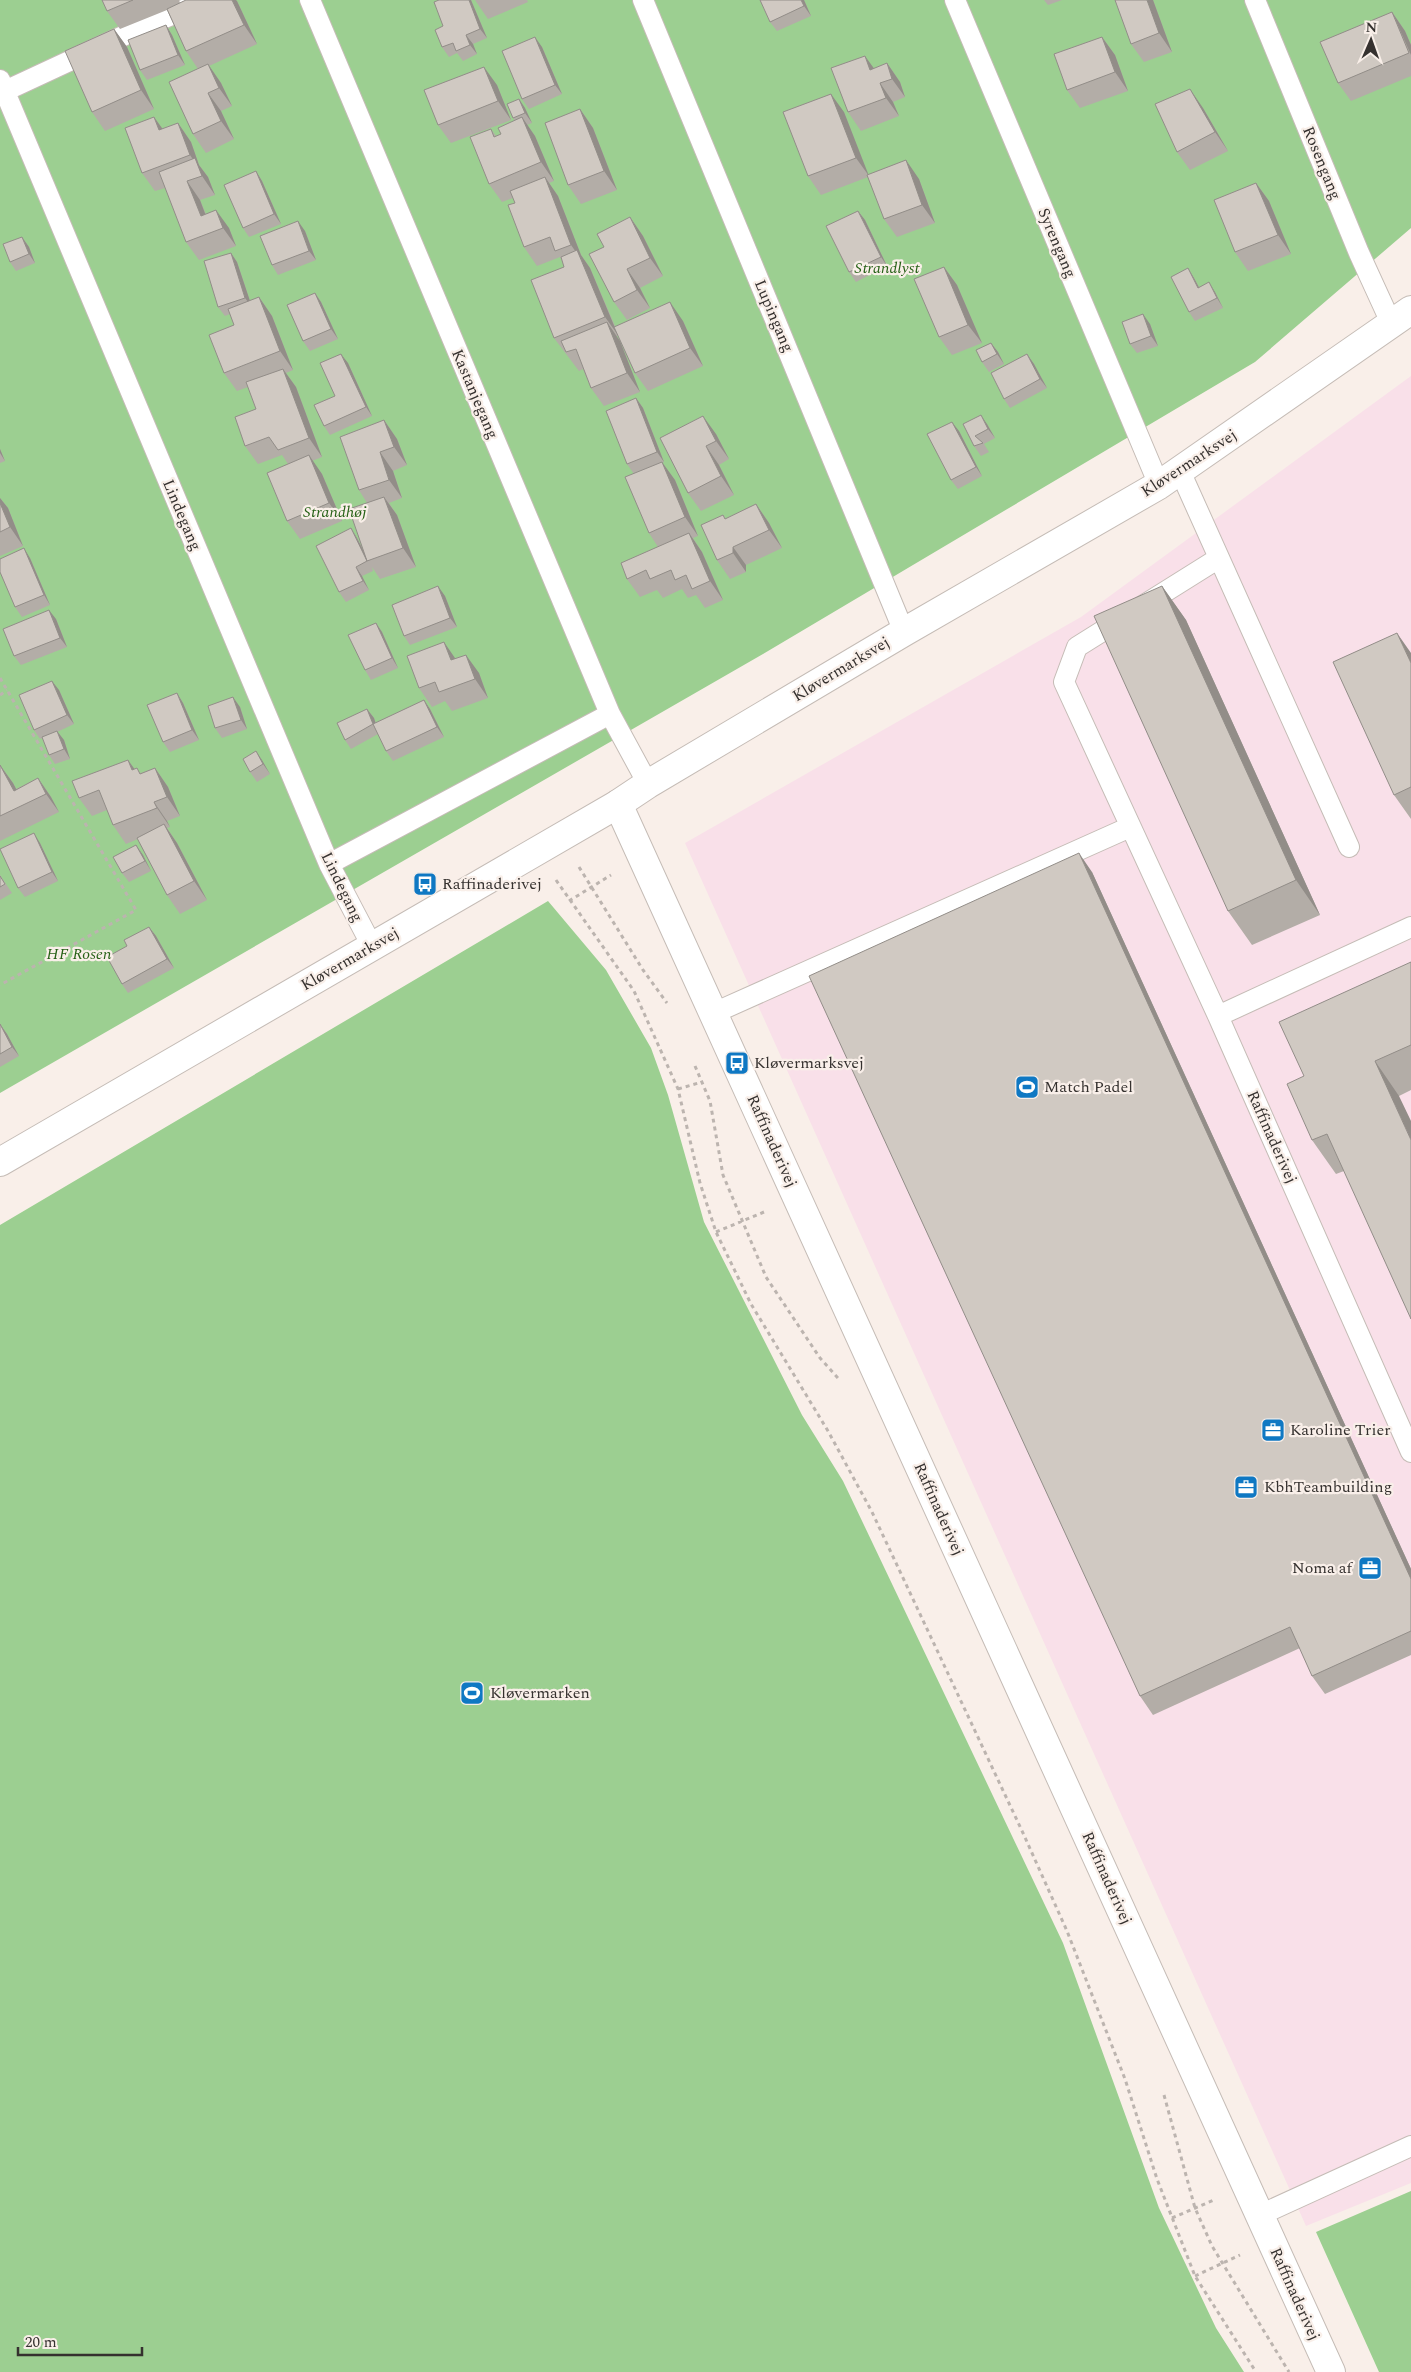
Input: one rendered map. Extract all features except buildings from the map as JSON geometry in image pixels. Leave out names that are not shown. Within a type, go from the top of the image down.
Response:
[{"type":"street","name":"Kløvermarksvej","points":[[0,1162],[618,804],[648,784],[904,632],[1170,478],[1402,317]]},
{"type":"street","name":"Raffinaderivej","points":[[618,804],[1331,2372]]},
{"type":"lane","points":[[2,85],[207,0]]},
{"type":"lane","name":"Kastanjegang","points":[[310,0],[610,714],[648,784]]},
{"type":"lane","name":"Lupingang","points":[[643,0],[904,632]]},
{"type":"lane","name":"Syrengang","points":[[955,0],[1170,478],[1219,558],[1349,847]]},
{"type":"lane","name":"Rosengang","points":[[1255,0],[1359,253],[1402,317]]},
{"type":"lane","name":"Lindegang","points":[[2,85],[329,864],[372,946]]},
{"type":"lane","name":"Raffinaderivej","points":[[1219,558],[1077,647],[1064,682],[1218,1016],[1411,1452]]},
{"type":"lane","points":[[329,864],[610,714]]},
{"type":"lane","points":[[714,1013],[1130,827]]},
{"type":"lane","points":[[1218,1016],[1411,928]]},
{"type":"lane","points":[[1260,2215],[1411,2146]]},
{"type":"path","points":[[0,678],[136,910],[0,985]]},
{"type":"path","points":[[0,695],[7,690]]},
{"type":"path","points":[[561,837],[670,1011]]},
{"type":"path","points":[[537,850],[569,901],[634,991],[678,1089],[700,1183],[716,1232],[751,1304],[828,1432],[872,1512],[1067,1931],[1125,2079],[1157,2179],[1196,2276],[1256,2372]]},
{"type":"path","points":[[694,1064],[710,1101],[723,1175],[766,1278],[820,1358],[841,1382]]},
{"type":"path","points":[[678,1089],[702,1082]]},
{"type":"path","points":[[716,1232],[742,1221]]},
{"type":"path","points":[[1162,2088],[1196,2208],[1222,2263],[1289,2372]]},
{"type":"path","points":[[1172,2218],[1196,2208]]},
{"type":"path","points":[[1196,2276],[1222,2263]]},
{"type":"shaded area","points":[[1411,376],[1411,2183],[1306,2226],[685,843],[1081,617]]},
{"type":"green space","points":[[0,0],[1411,0],[1411,228],[1255,362],[763,654],[0,1093]]},
{"type":"green space","name":"Kløvermarken","points":[[548,901],[606,970],[651,1048],[668,1095],[704,1222],[802,1415],[843,1481],[1063,1943],[1159,2208],[1216,2328],[1244,2372],[0,2372],[0,1225]]},
{"type":"green space","points":[[1411,2191],[1411,2372],[1379,2372],[1316,2232]]},
{"type":"place","name":"Raffinaderivej","points":[[425,884]]},
{"type":"place","name":"Kløvermarksvej","points":[[737,1063]]},
{"type":"place","name":"Match Padel","points":[[1027,1087]]},
{"type":"place","name":"Karoline Trier","points":[[1273,1430]]},
{"type":"place","name":"KbhTeambuilding","points":[[1246,1487]]},
{"type":"place","name":"Noma af","points":[[1370,1568]]},
{"type":"place","name":"Kløvermarken","points":[[472,1693]]},
{"type":"park label","name":"Strandlyst","points":[[887,268]]},
{"type":"park label","name":"Strandhøj","points":[[335,512]]},
{"type":"park label","name":"HF Rosen","points":[[79,954]]}]
